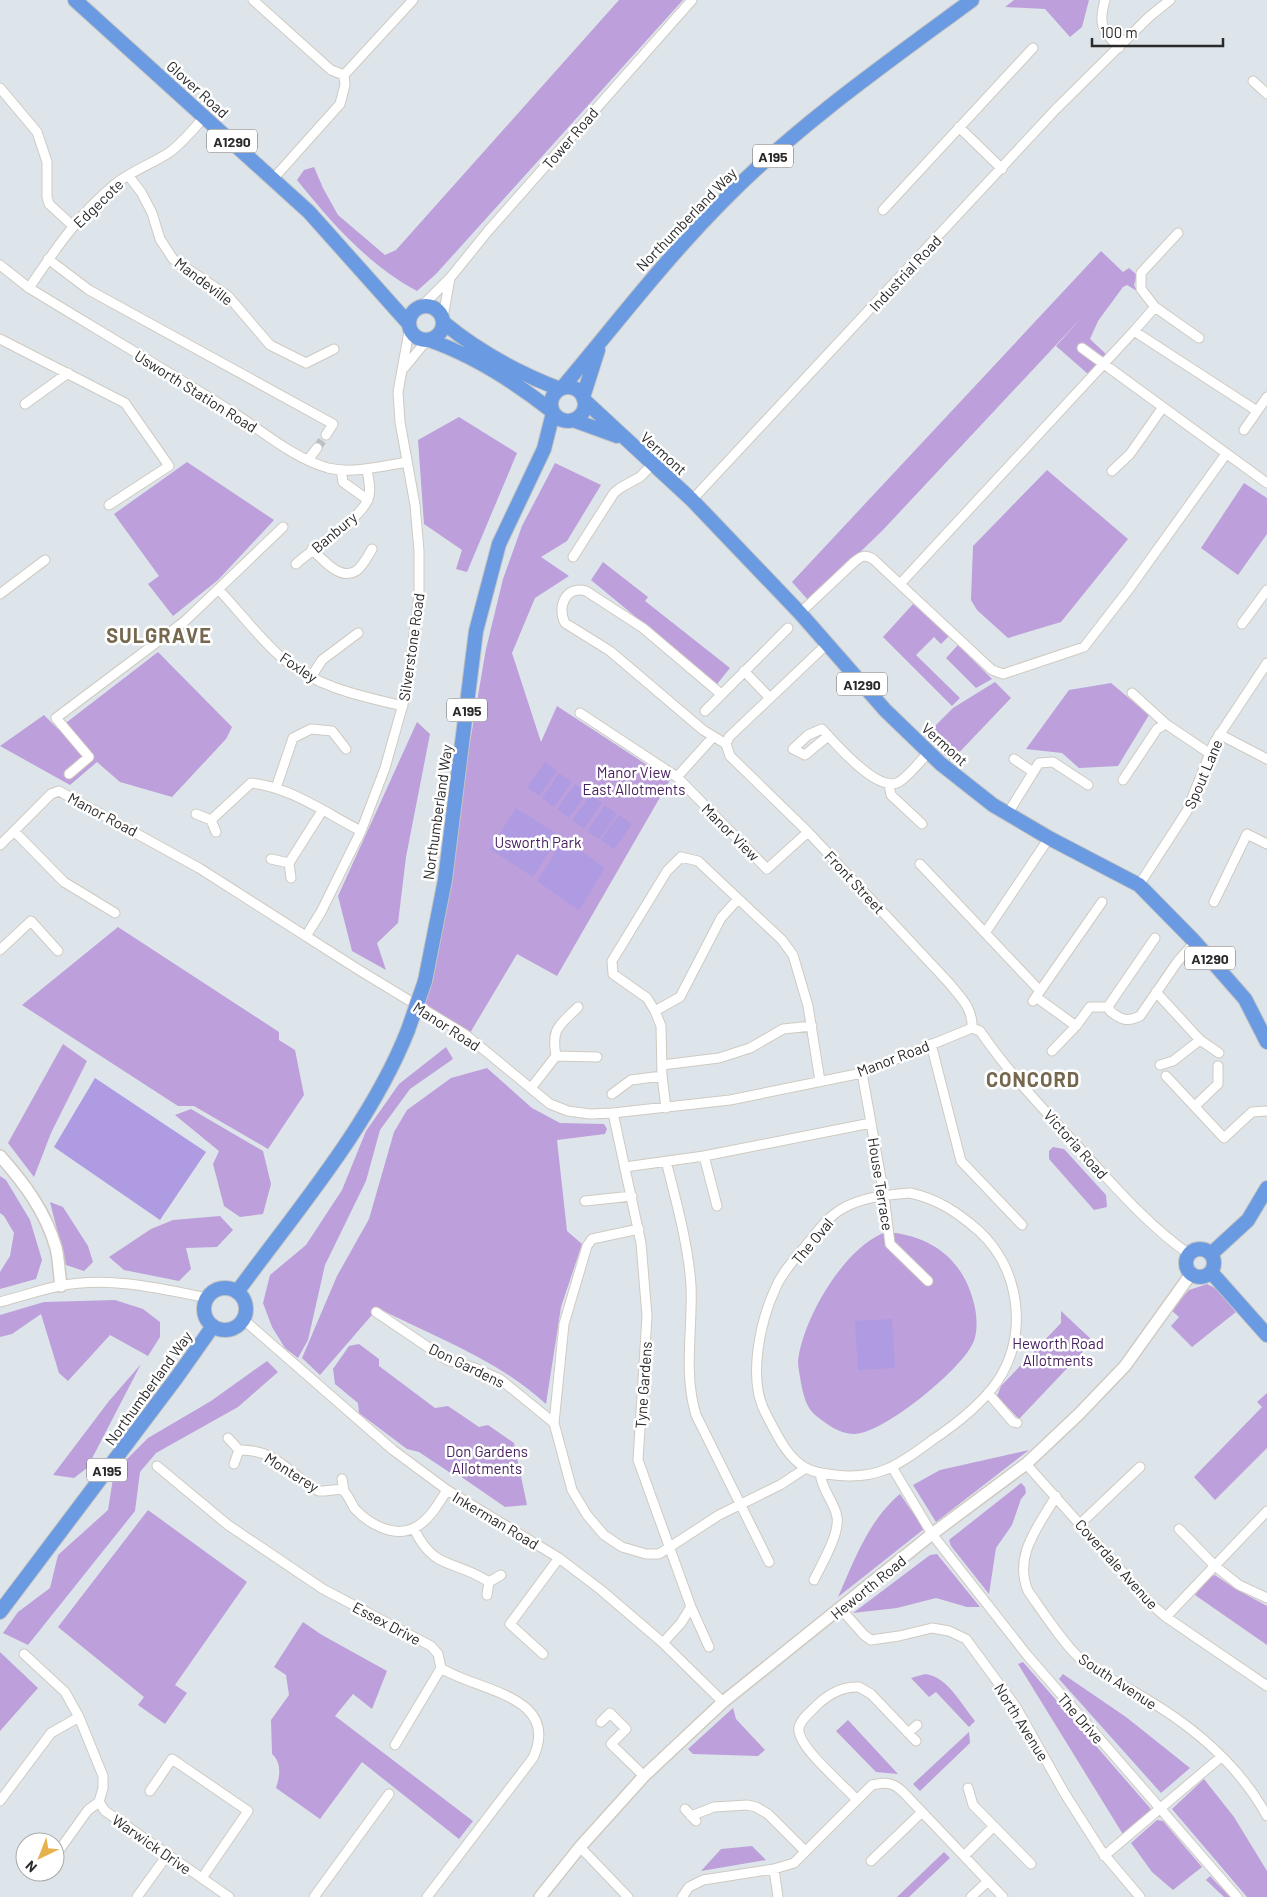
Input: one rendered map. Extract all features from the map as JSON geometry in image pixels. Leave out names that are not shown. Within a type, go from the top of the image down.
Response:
[{"type":"main road","name":"Glover Road","points":[[75,0],[274,178],[309,212],[410,325]]},
{"type":"main road","name":"Northumberland Way","points":[[561,388],[601,343],[649,280],[726,198],[839,98],[972,0]]},
{"type":"main road","name":"Glover Road","points":[[380,291],[419,308]]},
{"type":"main road","name":"A1290","points":[[419,308],[436,309],[443,320],[468,341],[515,370],[561,388]]},
{"type":"main road","points":[[410,325],[410,319],[419,308]]},
{"type":"main road","points":[[428,340],[438,336],[443,320]]},
{"type":"main road","name":"A1290","points":[[410,325],[417,337],[472,358],[522,388],[553,412]]},
{"type":"main road","name":"Northumberland Way","points":[[584,398],[601,343]]},
{"type":"main road","points":[[561,388],[576,389],[584,398]]},
{"type":"main road","name":"A195","points":[[553,412],[552,397],[561,388]]},
{"type":"main road","name":"Vermont","points":[[584,398],[622,438],[654,463],[692,500],[800,613],[885,710],[940,764],[1008,813],[1049,838],[1139,885],[1195,942],[1245,999],[1267,1042]]},
{"type":"main road","name":"A195","points":[[572,420],[584,410],[584,398]]},
{"type":"main road","name":"Northumberland Way","points":[[237,1292],[337,1155],[394,1067],[408,1030],[425,982],[445,880],[476,631],[499,544],[544,449],[553,412]]},
{"type":"main road","points":[[553,412],[561,420],[572,420]]},
{"type":"main road","name":"Northumberland Way","points":[[544,449],[572,420]]},
{"type":"main road","name":"Vermont","points":[[572,420],[622,438]]},
{"type":"main road","points":[[1211,1254],[1248,1220],[1267,1188]]},
{"type":"main road","points":[[1201,1249],[1211,1254],[1214,1265],[1211,1272],[1202,1277],[1191,1274],[1185,1262],[1189,1254],[1201,1249]]},
{"type":"main road","points":[[1211,1272],[1267,1335]]},
{"type":"main road","points":[[225,1288],[237,1292],[246,1303],[244,1320],[233,1329],[225,1330],[213,1326],[205,1314],[207,1298],[218,1289],[225,1288]]},
{"type":"main road","name":"Northumberland Way","points":[[0,1612],[178,1377],[213,1326]]},
{"type":"street","points":[[253,0],[330,70],[344,75]]},
{"type":"street","points":[[274,178],[340,104],[345,85],[344,75],[413,0]]},
{"type":"street","name":"Tower Road","points":[[419,308],[450,278],[488,231],[692,0]]},
{"type":"street","points":[[1105,0],[1100,15],[1102,27],[1119,48]]},
{"type":"street","name":"Industrial Road","points":[[692,500],[1056,109],[1148,17],[1170,0]]},
{"type":"street","points":[[883,210],[1033,48]]},
{"type":"street","points":[[1254,81],[1267,94]]},
{"type":"street","points":[[0,88],[37,132],[47,162],[47,197],[49,204],[73,226]]},
{"type":"street","name":"Edgecote","points":[[30,288],[48,259],[73,226],[99,198],[128,175],[171,151],[184,140],[204,116]]},
{"type":"street","points":[[959,127],[1002,169]]},
{"type":"street","name":"Mandeville","points":[[128,175],[141,192],[152,213],[160,238],[173,259],[228,296],[270,345],[306,363],[334,349]]},
{"type":"street","points":[[1178,233],[1141,274],[1141,289],[1155,307],[1199,338]]},
{"type":"street","points":[[48,259],[89,290],[333,424],[326,434]]},
{"type":"street","name":"Usworth Station Road","points":[[0,265],[30,288],[308,460],[341,470],[407,462]]},
{"type":"street","name":"Tower Road","points":[[443,320],[450,278]]},
{"type":"street","points":[[900,584],[1155,307]]},
{"type":"street","name":"Silverstone Road","points":[[306,936],[321,912],[362,831],[385,768],[407,690],[419,594],[418,542],[398,400],[410,325]]},
{"type":"street","points":[[1134,331],[1257,412]]},
{"type":"street","points":[[0,340],[125,403],[169,466],[109,505]]},
{"type":"street","name":"Silverstone Road","points":[[404,368],[428,340]]},
{"type":"street","points":[[1082,348],[1267,483]]},
{"type":"street","points":[[25,404],[68,373]]},
{"type":"street","points":[[1244,430],[1267,397]]},
{"type":"street","points":[[1112,471],[1130,454],[1163,408]]},
{"type":"street","points":[[308,460],[317,448]]},
{"type":"street","points":[[800,613],[861,556],[866,556],[873,559],[992,670],[1003,674],[1084,647],[1129,589],[1226,454]]},
{"type":"street","points":[[573,557],[614,493],[640,477],[654,463]]},
{"type":"street","name":"Banbury","points":[[296,564],[312,549],[344,526],[368,500],[370,488],[367,468]]},
{"type":"street","points":[[341,470],[343,482],[368,500]]},
{"type":"street","points":[[69,774],[89,757],[56,718],[185,621],[283,527]]},
{"type":"street","points":[[312,549],[333,569],[350,574],[357,571],[372,549]]},
{"type":"street","points":[[0,594],[44,560]]},
{"type":"street","points":[[721,694],[642,628],[586,591],[579,589],[566,596],[562,602],[562,617],[565,623],[626,664],[712,737],[726,744],[729,737],[828,644]]},
{"type":"street","name":"Foxley","points":[[219,590],[282,657],[311,678],[346,692],[403,706]]},
{"type":"street","points":[[1242,624],[1266,595]]},
{"type":"street","points":[[705,711],[788,628]]},
{"type":"street","points":[[311,678],[322,660],[358,633]]},
{"type":"street","name":"Spout Lane","points":[[1139,885],[1188,812],[1209,753],[1219,734],[1267,663]]},
{"type":"street","points":[[744,671],[770,698]]},
{"type":"street","points":[[1132,693],[1166,724],[1209,753]]},
{"type":"street","points":[[580,713],[677,778],[712,737]]},
{"type":"street","points":[[1123,780],[1157,729],[1166,724]]},
{"type":"street","points":[[276,788],[293,738],[311,729],[332,731],[346,748]]},
{"type":"street","points":[[1219,734],[1267,759]]},
{"type":"street","points":[[828,736],[867,774],[878,781],[889,784],[898,782],[929,752]]},
{"type":"street","name":"Front Street","points":[[726,744],[730,756],[808,832],[954,989],[973,1016],[972,1028]]},
{"type":"street","points":[[1014,759],[1033,772]]},
{"type":"street","points":[[1008,813],[1038,763],[1053,762],[1088,785]]},
{"type":"street","name":"Manor View","points":[[677,778],[767,869],[808,832]]},
{"type":"street","points":[[211,820],[251,783],[276,788],[362,831]]},
{"type":"street","points":[[889,784],[891,795],[922,824]]},
{"type":"street","name":"Manor Road","points":[[0,845],[52,794],[60,791],[192,864],[466,1035],[550,1104],[568,1111],[590,1114],[613,1113],[730,1100],[862,1073],[972,1028]]},
{"type":"street","points":[[291,878],[289,863],[322,811]]},
{"type":"street","points":[[196,814],[211,820],[216,832]]},
{"type":"street","points":[[14,831],[64,882],[115,913]]},
{"type":"street","points":[[1214,902],[1247,834],[1267,844]]},
{"type":"street","points":[[985,933],[1049,838]]},
{"type":"street","points":[[666,1108],[662,1076],[661,1026],[647,998],[614,974],[612,961],[667,871],[681,857],[698,861],[782,940],[793,955],[812,1026],[820,1081]]},
{"type":"street","points":[[271,859],[289,863]]},
{"type":"street","points":[[920,864],[985,933],[1036,996],[1076,1026]]},
{"type":"street","points":[[655,1011],[680,997],[721,918],[738,899]]},
{"type":"street","points":[[1036,996],[1102,902]]},
{"type":"street","points":[[0,950],[31,921],[58,950]]},
{"type":"street","points":[[1109,1007],[1155,938]]},
{"type":"street","points":[[1109,1007],[1121,1019],[1133,1020],[1140,1016],[1195,942]]},
{"type":"street","points":[[1156,992],[1200,1040],[1219,1054]]},
{"type":"street","points":[[556,1056],[552,1038],[560,1025],[578,1007]]},
{"type":"street","points":[[1052,1051],[1076,1026],[1090,1007],[1109,1007]]},
{"type":"street","points":[[662,1065],[719,1058],[750,1048],[783,1029],[812,1026]]},
{"type":"street","name":"Victoria Road","points":[[972,1028],[980,1031],[993,1051],[1127,1199],[1168,1240],[1189,1254]]},
{"type":"street","points":[[1160,1065],[1173,1061],[1200,1040]]},
{"type":"street","points":[[930,1044],[961,1160],[1022,1225]]},
{"type":"street","points":[[531,1088],[556,1056]]},
{"type":"street","points":[[556,1056],[597,1057]]},
{"type":"street","points":[[1195,1106],[1218,1084],[1218,1066]]},
{"type":"street","name":"House Terrace","points":[[862,1073],[884,1195],[890,1244],[928,1281]]},
{"type":"street","points":[[612,1094],[631,1080],[662,1076]]},
{"type":"street","points":[[1166,1076],[1224,1138],[1252,1112],[1267,1111]]},
{"type":"street","name":"Tyne Gardens","points":[[613,1113],[639,1229],[647,1316],[638,1460],[691,1607],[709,1648]]},
{"type":"street","points":[[625,1168],[704,1156],[871,1123]]},
{"type":"street","points":[[0,1156],[23,1182],[42,1214],[56,1248],[61,1286]]},
{"type":"street","points":[[704,1156],[717,1206]]},
{"type":"street","points":[[666,1161],[685,1243],[691,1284],[689,1373],[692,1400],[696,1415],[739,1505],[769,1562]]},
{"type":"street","name":"The Oval","points":[[910,1193],[937,1200],[966,1220],[986,1238],[1006,1264],[1017,1302],[1014,1337],[998,1381],[988,1393],[947,1430],[892,1467],[866,1477],[820,1473],[806,1468],[780,1440],[764,1409],[756,1371],[760,1331],[776,1286],[824,1222],[840,1210],[861,1201],[884,1195],[910,1193]]},
{"type":"street","points":[[586,1201],[632,1196]]},
{"type":"street","points":[[639,1229],[592,1239],[587,1246],[564,1324],[554,1423],[572,1490],[587,1515],[604,1535],[622,1547],[646,1554],[659,1554],[719,1515],[780,1485],[806,1468]]},
{"type":"street","name":"Heworth Road","points":[[540,1897],[580,1847],[644,1776],[723,1702],[932,1534],[1026,1464],[1125,1366],[1145,1341],[1191,1274]]},
{"type":"street","points":[[0,1302],[61,1286],[101,1282],[146,1285],[207,1298]]},
{"type":"street","name":"Don Gardens","points":[[376,1312],[447,1360],[475,1368],[500,1379],[554,1423]]},
{"type":"street","name":"Inkerman Road","points":[[244,1320],[350,1414],[447,1490],[559,1558],[601,1590],[663,1644],[723,1702]]},
{"type":"street","points":[[988,1393],[1013,1422],[1018,1424]]},
{"type":"street","points":[[228,1438],[239,1450],[234,1464]]},
{"type":"street","name":"Monterey","points":[[239,1450],[263,1453],[278,1460],[319,1491],[340,1489],[344,1491]]},
{"type":"street","name":"Coverdale Avenue","points":[[1026,1464],[1081,1523],[1151,1604],[1166,1617],[1267,1686]]},
{"type":"street","name":"Essex Drive","points":[[157,1466],[228,1524],[323,1589],[430,1646],[438,1654],[441,1668]]},
{"type":"street","name":"The Drive","points":[[892,1467],[932,1534],[1027,1654],[1237,1897]]},
{"type":"street","points":[[1081,1523],[1140,1467]]},
{"type":"street","points":[[814,1580],[835,1534],[837,1517],[821,1486],[820,1473]]},
{"type":"street","name":"Monterey","points":[[342,1479],[344,1491],[355,1508],[375,1525],[396,1531],[414,1529]]},
{"type":"street","points":[[447,1490],[435,1508],[414,1529],[428,1553],[438,1560],[472,1571],[489,1582]]},
{"type":"street","name":"South Avenue","points":[[1056,1496],[1024,1552],[1022,1578],[1028,1591],[1080,1658],[1103,1675],[1150,1701],[1192,1730],[1239,1772],[1267,1816]]},
{"type":"street","points":[[1166,1617],[1267,1511]]},
{"type":"street","points":[[1179,1529],[1215,1566],[1238,1585],[1267,1598]]},
{"type":"street","points":[[543,1654],[510,1624],[559,1558]]},
{"type":"street","points":[[489,1582],[501,1575]]},
{"type":"street","points":[[487,1595],[489,1582]]},
{"type":"street","points":[[663,1644],[681,1623],[691,1607]]},
{"type":"street","name":"North Avenue","points":[[840,1609],[864,1636],[870,1640],[899,1636],[932,1628],[949,1631],[966,1639],[1016,1707],[1065,1794],[1104,1856],[1140,1897]]},
{"type":"street","name":"Warwick Drive","points":[[24,1654],[65,1692],[79,1717],[102,1776],[103,1788],[99,1802],[105,1811],[229,1897]]},
{"type":"street","points":[[394,1746],[441,1668],[451,1674],[517,1700],[531,1713],[538,1727],[540,1743],[533,1758],[427,1897]]},
{"type":"street","points":[[856,1799],[807,1748],[800,1737],[798,1728],[801,1722],[829,1694],[859,1686],[871,1694],[916,1741]]},
{"type":"street","points":[[601,1722],[610,1713],[626,1729],[612,1744],[644,1776]]},
{"type":"street","points":[[0,1801],[51,1733],[79,1717]]},
{"type":"street","points":[[908,1733],[917,1725]]},
{"type":"street","points":[[1104,1856],[1161,1810],[1221,1757]]},
{"type":"street","points":[[150,1790],[172,1759],[248,1811],[202,1878]]},
{"type":"street","points":[[682,1897],[689,1887],[703,1880],[774,1869],[794,1862],[872,1785],[889,1783],[897,1786],[1003,1897]]},
{"type":"street","points":[[968,1788],[973,1805],[1031,1864]]},
{"type":"street","points":[[314,1897],[389,1794]]},
{"type":"street","points":[[65,1842],[88,1810],[99,1802]]},
{"type":"street","points":[[690,1815],[714,1807],[747,1805],[756,1807],[768,1814],[805,1851]]},
{"type":"street","points":[[871,1861],[922,1812]]},
{"type":"street","points":[[964,1856],[993,1827]]},
{"type":"street","points":[[580,1847],[628,1897]]},
{"type":"street","points":[[879,1853],[886,1860]]},
{"type":"street","points":[[137,1897],[168,1854]]},
{"type":"street","points":[[774,1869],[778,1897]]},
{"type":"street","points":[[972,1897],[988,1881]]},
{"type":"green space","points":[[619,0],[683,0],[436,274],[417,291],[382,269],[366,256],[337,227],[297,180],[304,170],[314,167],[338,215],[385,255],[396,250]]},
{"type":"green space","points":[[1014,0],[1089,0],[1082,27],[1070,37],[1045,9],[1005,7]]},
{"type":"green space","points":[[1101,251],[1123,272],[1129,268],[1137,275],[1134,285],[1137,291],[1127,285],[1123,287],[1098,321],[1090,339],[1106,354],[1088,374],[1056,346],[1083,316],[882,531],[809,601],[792,582]]},
{"type":"green space","points":[[459,417],[517,453],[467,572],[456,569],[462,550],[424,524],[418,440]]},
{"type":"green space","points":[[187,462],[274,520],[218,580],[173,616],[148,584],[159,576],[114,514]]},
{"type":"green space","name":"Usworth Park","points":[[555,463],[601,485],[567,541],[541,557],[569,576],[535,598],[512,653],[541,742],[557,706],[670,780],[557,976],[517,954],[470,1033],[424,1010],[486,649],[503,579],[522,526]]},
{"type":"green space","points":[[1047,470],[1128,539],[1061,622],[1008,638],[977,610],[971,600],[973,546]]},
{"type":"green space","points":[[1244,483],[1267,498],[1267,534],[1238,575],[1201,548]]},
{"type":"green space","points":[[603,562],[648,597],[645,601],[730,668],[717,684],[591,580]]},
{"type":"green space","points":[[913,604],[949,636],[941,644],[934,637],[916,655],[960,698],[952,706],[883,637]]},
{"type":"green space","points":[[958,645],[992,679],[976,688],[946,658]]},
{"type":"green space","points":[[158,652],[232,727],[226,739],[172,797],[120,782],[97,762],[70,785],[0,746],[44,715],[58,729]]},
{"type":"green space","points":[[995,682],[1011,698],[951,761],[925,736],[953,708]]},
{"type":"green space","points":[[1111,683],[1149,715],[1118,766],[1079,768],[1062,753],[1026,749],[1069,690]]},
{"type":"green space","points":[[417,722],[430,734],[406,857],[398,923],[377,943],[386,970],[352,951],[338,896]]},
{"type":"green space","points":[[545,762],[557,771],[539,796],[527,787]]},
{"type":"green space","points":[[559,773],[572,782],[554,807],[542,798]]},
{"type":"green space","points":[[575,784],[587,793],[569,818],[557,809]]},
{"type":"green space","points":[[590,795],[602,803],[584,829],[572,820]]},
{"type":"green space","points":[[605,805],[617,814],[599,839],[587,831]]},
{"type":"green space","points":[[516,808],[560,836],[533,877],[490,849]]},
{"type":"green space","points":[[619,815],[632,824],[614,849],[601,840]]},
{"type":"green space","points":[[564,839],[605,868],[579,910],[537,881]]},
{"type":"green space","points":[[118,927],[279,1032],[279,1040],[295,1050],[304,1095],[268,1149],[194,1106],[178,1106],[22,1005]]},
{"type":"green space","points":[[63,1044],[87,1061],[51,1133],[34,1177],[8,1143]]},
{"type":"green space","points":[[446,1047],[453,1059],[410,1089],[380,1130],[366,1181],[325,1265],[308,1340],[298,1358],[285,1348],[272,1327],[263,1303],[270,1275],[306,1245],[342,1190],[366,1131],[399,1084]]},
{"type":"green space","points":[[487,1068],[532,1108],[560,1123],[604,1124],[607,1129],[605,1134],[557,1140],[567,1231],[582,1244],[561,1307],[546,1404],[528,1389],[488,1362],[378,1308],[320,1375],[302,1358],[337,1276],[369,1219],[394,1132],[407,1110],[451,1078]]},
{"type":"green space","points":[[95,1078],[206,1152],[160,1220],[54,1147]]},
{"type":"green space","points":[[191,1109],[263,1151],[271,1184],[263,1214],[240,1217],[224,1206],[213,1164],[219,1151],[175,1115]]},
{"type":"green space","points":[[1053,1147],[1064,1149],[1106,1195],[1107,1207],[1094,1210],[1049,1159],[1049,1151]]},
{"type":"green space","points":[[0,1176],[6,1180],[30,1220],[42,1260],[36,1279],[0,1289],[0,1272],[10,1256],[14,1233],[4,1216],[0,1213]]},
{"type":"green space","points":[[50,1202],[63,1207],[88,1246],[93,1262],[84,1271],[66,1265]]},
{"type":"green space","points":[[220,1216],[233,1230],[217,1247],[186,1248],[191,1269],[179,1281],[124,1270],[109,1257],[151,1229],[173,1220]]},
{"type":"green space","points":[[896,1233],[911,1236],[938,1248],[957,1267],[971,1293],[977,1321],[976,1332],[972,1345],[964,1356],[937,1385],[901,1413],[883,1424],[867,1431],[848,1434],[832,1427],[818,1417],[807,1404],[798,1366],[801,1344],[816,1307],[839,1271],[866,1243],[881,1234]]},
{"type":"green space","points":[[1207,1284],[1215,1288],[1236,1312],[1192,1347],[1171,1326],[1179,1317],[1171,1310],[1189,1290]]},
{"type":"green space","points":[[115,1300],[143,1309],[160,1322],[160,1337],[148,1356],[110,1335],[68,1381],[59,1373],[41,1314],[12,1334],[0,1337],[0,1315],[44,1302]]},
{"type":"green space","name":"Heworth Road Allotments","points":[[1061,1311],[1093,1341],[1019,1419],[997,1396],[1001,1386],[1061,1323]]},
{"type":"green space","points":[[892,1319],[895,1368],[858,1370],[855,1321]]},
{"type":"green space","name":"Don Gardens Allotments","points":[[359,1344],[379,1359],[379,1366],[435,1408],[448,1406],[479,1427],[488,1425],[514,1443],[527,1505],[505,1507],[460,1476],[449,1472],[419,1452],[407,1449],[359,1413],[358,1403],[335,1384],[333,1369],[349,1346]]},
{"type":"green space","points":[[267,1361],[278,1372],[238,1407],[156,1453],[140,1472],[135,1511],[28,1645],[3,1633],[18,1612],[50,1588],[58,1555],[108,1510],[114,1472],[148,1438],[211,1401]]},
{"type":"green space","points":[[141,1364],[87,1468],[74,1478],[53,1475],[109,1401]]},
{"type":"green space","points":[[1267,1393],[1267,1448],[1215,1500],[1194,1477],[1262,1407],[1257,1402]]},
{"type":"green space","points":[[1029,1450],[936,1522],[913,1485],[940,1470]]},
{"type":"green space","points":[[1021,1483],[1025,1487],[1026,1493],[1021,1499],[1012,1525],[996,1548],[989,1594],[951,1546],[949,1540]]},
{"type":"green space","points":[[900,1494],[924,1529],[838,1597],[863,1541],[879,1516]]},
{"type":"green space","points":[[148,1510],[247,1582],[175,1685],[187,1693],[165,1724],[138,1705],[144,1697],[58,1627]]},
{"type":"green space","points":[[937,1554],[980,1607],[967,1607],[936,1598],[897,1608],[853,1613],[930,1555]]},
{"type":"green space","points":[[1215,1575],[1267,1606],[1267,1645],[1195,1595],[1210,1577]]},
{"type":"green space","points":[[303,1622],[322,1635],[387,1671],[372,1709],[353,1694],[335,1716],[473,1821],[459,1839],[362,1762],[320,1819],[276,1788],[279,1766],[272,1754],[271,1720],[289,1695],[286,1675],[274,1667]]},
{"type":"green space","points":[[0,1652],[38,1688],[0,1731]]},
{"type":"green space","points":[[1023,1662],[1150,1808],[1151,1811],[1124,1836],[1018,1664]]},
{"type":"green space","points":[[925,1674],[940,1680],[953,1692],[975,1721],[969,1727],[936,1692],[929,1697],[911,1678]]},
{"type":"green space","points":[[1063,1674],[1126,1717],[1190,1768],[1161,1793],[1059,1679]]},
{"type":"green space","points":[[733,1708],[736,1719],[765,1750],[758,1756],[693,1754],[688,1749]]},
{"type":"green space","points":[[848,1720],[898,1774],[876,1772],[836,1731]]},
{"type":"green space","points":[[969,1732],[970,1743],[920,1791],[913,1784]]},
{"type":"green space","points":[[1204,1779],[1234,1817],[1267,1871],[1267,1897],[1247,1897],[1172,1809]]},
{"type":"green space","points":[[1157,1820],[1163,1821],[1202,1867],[1173,1890],[1152,1872],[1131,1843]]},
{"type":"green space","points":[[752,1846],[766,1860],[701,1871],[721,1849]]},
{"type":"green space","points":[[944,1852],[950,1858],[909,1897],[897,1897]]},
{"type":"green space","points":[[1210,1876],[1230,1897],[1224,1897],[1206,1880]]},
{"type":"tunnel","points":[[317,448],[326,435]]},
{"type":"district","name":"SULGRAVE","points":[[159,635]]},
{"type":"district","name":"CONCORD","points":[[1033,1079]]},
{"type":"park label","name":"Manor View East Allotments","points":[[634,780]]}]
